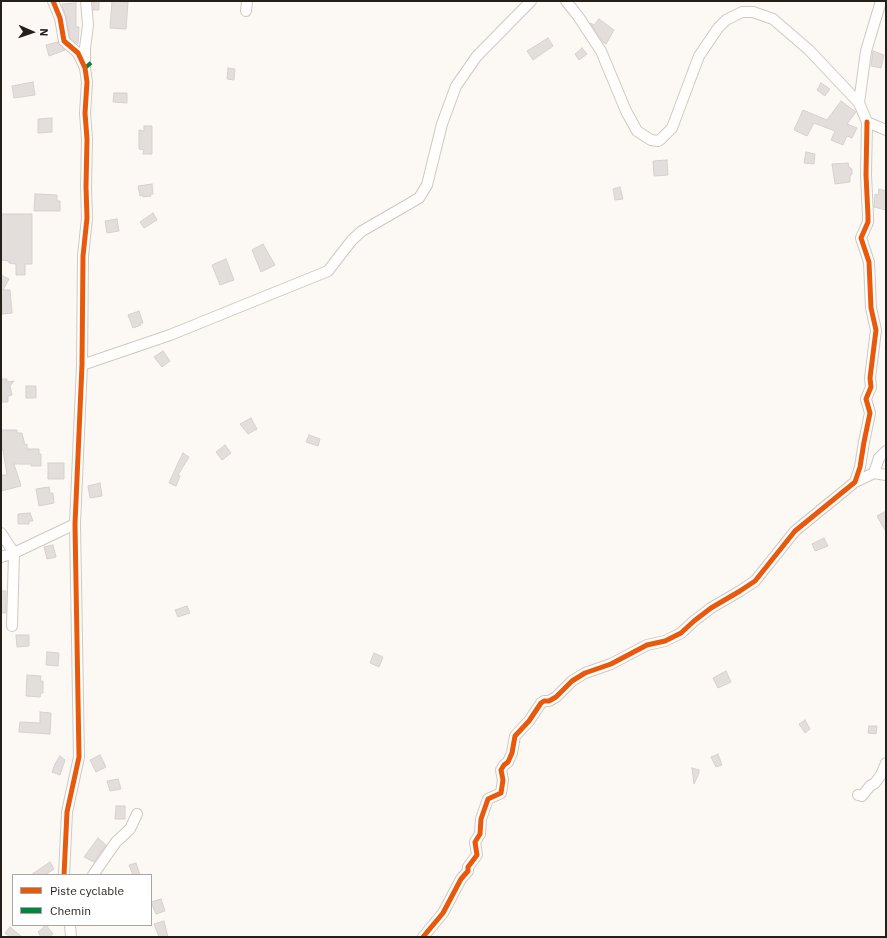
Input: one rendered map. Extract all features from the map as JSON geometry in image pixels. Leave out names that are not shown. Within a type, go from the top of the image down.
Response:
[{"type":"street","points":[[54,1],[60,18],[64,41],[78,53],[85,68]]},
{"type":"street","points":[[64,874],[68,812],[79,757],[76,524],[82,365],[83,256],[88,218],[86,187],[87,140],[85,113],[87,82],[85,48],[88,25],[86,1]]},
{"type":"street","points":[[82,365],[170,335],[328,271],[352,240],[362,232],[419,198],[427,185],[442,124],[456,86],[477,56],[531,1]]},
{"type":"street","points":[[566,1],[578,16],[601,52],[626,111],[637,131],[651,140],[661,140],[672,128],[699,56],[718,28],[726,20],[742,12],[753,12],[773,19],[809,50],[859,103],[867,122],[866,175],[868,222],[861,238],[869,262],[871,308],[876,330],[870,378],[871,387],[866,399],[870,413],[860,468],[855,482]]},
{"type":"street","points":[[859,103],[866,51],[881,1]]},
{"type":"street","points":[[867,122],[886,130]]},
{"type":"street","points":[[874,473],[879,458],[886,451]]},
{"type":"street","points":[[423,937],[443,913],[461,879],[468,871],[468,867],[478,855],[476,842],[480,834],[481,819],[488,799],[501,793],[503,780],[501,770],[508,762],[512,753],[515,736],[541,704],[544,701],[549,701],[556,698],[572,681],[585,673],[610,664],[647,645],[665,641],[681,633],[712,608],[755,581],[795,531],[855,482],[874,473],[886,474]]},
{"type":"street","points":[[1,557],[14,554],[76,524]]},
{"type":"street","points":[[1,533],[14,554],[12,626]]},
{"type":"street","points":[[858,795],[862,796],[870,786],[876,783],[886,763]]},
{"type":"street","points":[[94,874],[116,842],[130,829],[137,814]]},
{"type":"street","points":[[70,926],[71,937]]},
{"type":"building","points":[[99,1],[99,10],[93,10],[93,2]]},
{"type":"building","points":[[112,1],[128,2],[126,29],[110,28]]},
{"type":"building","points":[[76,3],[76,27],[79,27],[78,44],[70,38],[62,5]]},
{"type":"building","points":[[599,19],[614,30],[606,44],[590,23],[594,25]]},
{"type":"building","points":[[548,38],[553,46],[533,60],[527,51]]},
{"type":"building","points":[[58,42],[65,50],[49,56],[46,45]]},
{"type":"building","points":[[582,48],[587,54],[579,60],[575,54]]},
{"type":"building","points":[[873,51],[884,55],[881,68],[871,66]]},
{"type":"building","points":[[228,68],[235,69],[234,80],[227,79]]},
{"type":"building","points":[[33,82],[35,95],[14,98],[12,86]]},
{"type":"building","points":[[821,83],[830,89],[825,96],[817,90]]},
{"type":"building","points":[[114,93],[127,93],[127,103],[113,102]]},
{"type":"building","points":[[841,101],[856,112],[847,124],[857,128],[852,138],[847,136],[843,145],[831,140],[835,131],[814,123],[807,136],[794,130],[803,110],[827,120]]},
{"type":"building","points":[[52,118],[52,132],[38,133],[38,119]]},
{"type":"building","points":[[144,126],[152,126],[152,154],[143,154],[144,150],[139,149],[139,130],[144,131]]},
{"type":"building","points":[[806,152],[815,154],[814,164],[804,163]]},
{"type":"building","points":[[667,160],[668,175],[654,176],[653,161]]},
{"type":"building","points":[[848,163],[849,167],[852,169],[850,182],[835,184],[832,164]]},
{"type":"building","points":[[152,184],[153,194],[150,194],[151,196],[140,196],[138,186]]},
{"type":"building","points":[[620,187],[623,199],[615,200],[613,189]]},
{"type":"building","points":[[879,189],[886,191],[886,210],[874,207],[875,194],[878,195]]},
{"type":"building","points":[[35,194],[57,195],[57,201],[60,201],[60,211],[34,211]]},
{"type":"building","points":[[153,213],[157,220],[144,228],[140,222]]},
{"type":"building","points":[[1,214],[32,214],[32,264],[25,264],[25,275],[16,275],[16,264],[1,260]]},
{"type":"building","points":[[117,219],[119,231],[107,233],[105,221]]},
{"type":"building","points":[[263,244],[275,265],[261,272],[252,250]]},
{"type":"building","points":[[226,259],[234,280],[220,285],[212,265]]},
{"type":"building","points":[[1,275],[9,279],[3,290],[10,290],[12,313],[2,314]]},
{"type":"building","points":[[139,311],[143,323],[140,323],[141,325],[133,328],[128,315]]},
{"type":"building","points":[[163,351],[170,361],[162,367],[154,357]]},
{"type":"building","points":[[1,379],[7,379],[7,382],[14,381],[10,386],[12,395],[8,396],[8,402],[1,402]]},
{"type":"building","points":[[26,386],[36,386],[36,398],[26,398]]},
{"type":"building","points":[[251,418],[257,429],[248,434],[240,424]]},
{"type":"building","points":[[1,430],[17,430],[17,433],[22,433],[25,445],[27,444],[27,449],[39,449],[39,454],[41,454],[41,466],[31,466],[31,464],[14,464],[21,486],[1,491],[1,475],[7,475],[2,450]]},
{"type":"building","points":[[309,435],[320,439],[318,446],[306,442]]},
{"type":"building","points":[[225,445],[231,453],[222,460],[216,452]]},
{"type":"building","points":[[183,453],[189,457],[178,475],[180,476],[176,486],[169,483]]},
{"type":"building","points":[[48,463],[64,463],[64,479],[48,479]]},
{"type":"building","points":[[100,483],[102,496],[90,498],[88,486]]},
{"type":"building","points":[[49,487],[50,493],[53,493],[54,503],[39,506],[36,489]]},
{"type":"building","points":[[886,511],[886,532],[877,516]]},
{"type":"building","points":[[30,513],[33,521],[29,521],[29,524],[18,524],[18,514]]},
{"type":"building","points":[[824,538],[828,546],[815,551],[812,544]]},
{"type":"building","points":[[53,545],[56,557],[47,559],[44,547]]},
{"type":"building","points":[[1,591],[6,591],[6,613],[1,613]]},
{"type":"building","points":[[187,606],[190,613],[178,617],[175,610]]},
{"type":"building","points":[[16,635],[29,635],[29,646],[17,647]]},
{"type":"building","points":[[47,652],[59,653],[58,666],[46,665]]},
{"type":"building","points":[[374,653],[383,657],[379,667],[370,663]]},
{"type":"building","points":[[726,671],[731,682],[718,688],[713,678]]},
{"type":"building","points":[[27,675],[41,676],[40,681],[43,681],[43,693],[41,693],[40,697],[26,696]]},
{"type":"building","points":[[40,712],[51,713],[50,734],[19,732],[20,722],[40,723]]},
{"type":"building","points":[[805,720],[810,729],[805,733],[799,724]]},
{"type":"building","points":[[869,726],[877,726],[876,734],[868,733]]},
{"type":"building","points":[[718,754],[722,765],[716,767],[711,757]]},
{"type":"building","points":[[100,755],[106,767],[96,772],[90,760]]},
{"type":"building","points":[[60,756],[65,760],[60,775],[52,772]]},
{"type":"building","points":[[692,768],[699,770],[694,784]]},
{"type":"building","points":[[118,779],[121,789],[110,791],[107,781]]},
{"type":"building","points":[[116,806],[125,806],[125,819],[115,819]]},
{"type":"building","points":[[98,838],[106,845],[94,862],[84,857]]},
{"type":"building","points":[[50,862],[54,869],[46,874],[32,874]]},
{"type":"building","points":[[136,863],[140,874],[133,874],[129,865]]},
{"type":"building","points":[[161,899],[165,911],[156,914],[152,902]]},
{"type":"building","points":[[164,921],[168,937],[159,937],[154,924]]},
{"type":"building","points":[[47,926],[53,934],[49,937],[41,937],[38,932]]},
{"type":"building","points":[[10,927],[22,937],[10,937],[5,933]]},
{"type":"marked path","points":[[85,68],[93,61]]},
{"type":"cycle path","points":[[53,1],[60,18],[64,41],[78,53],[85,68],[87,82],[85,113],[87,139],[87,218],[83,256],[82,365],[75,524],[79,757],[67,812],[64,874]]},
{"type":"cycle path","points":[[423,937],[443,913],[461,879],[468,871],[468,867],[477,855],[475,842],[480,834],[481,819],[488,799],[501,793],[503,780],[501,770],[508,762],[512,753],[515,736],[529,721],[541,703],[556,697],[572,681],[585,673],[611,664],[647,645],[665,641],[681,633],[711,608],[755,581],[795,531],[855,482],[860,467],[870,413],[866,399],[871,387],[870,378],[876,330],[871,308],[869,262],[861,238],[868,222],[866,175],[867,122]]}]
